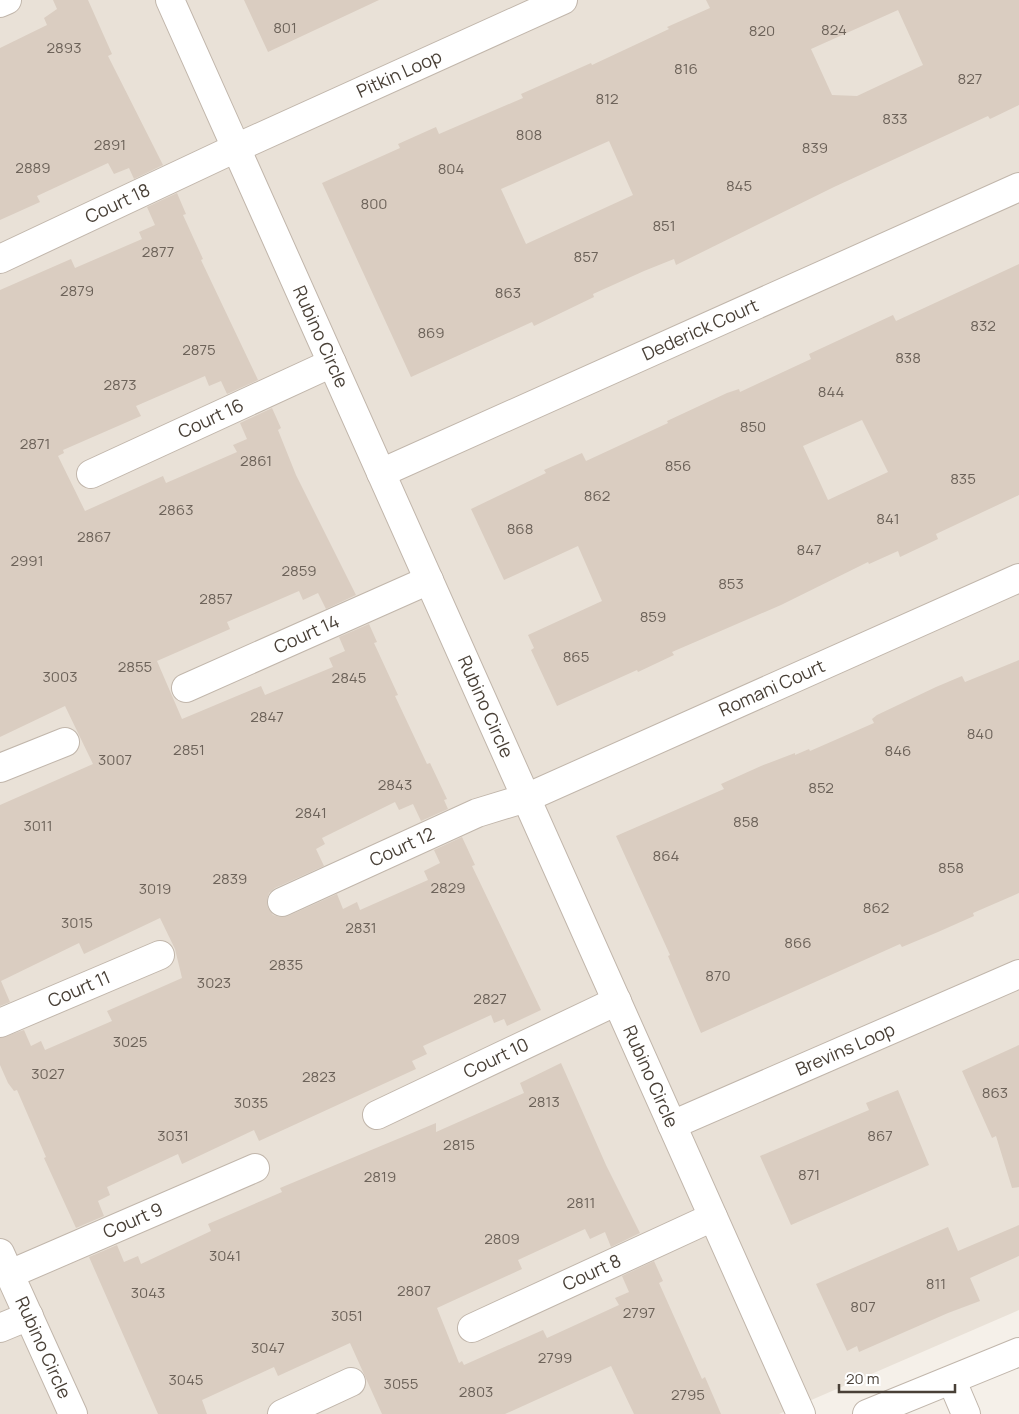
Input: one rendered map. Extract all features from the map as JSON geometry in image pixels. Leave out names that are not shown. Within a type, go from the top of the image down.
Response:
[{"type":"street","points":[[0,3],[7,0]]},
{"type":"street","name":"Rubino Circle","points":[[170,0],[801,1414]]},
{"type":"street","name":"Pitkin Loop","points":[[236,148],[563,0]]},
{"type":"street","name":"Court 18","points":[[0,259],[236,148]]},
{"type":"street","name":"Dederick Court","points":[[381,473],[1019,187]]},
{"type":"street","name":"Court 16","points":[[91,474],[332,363]]},
{"type":"street","name":"Romani Court","points":[[526,798],[1019,578]]},
{"type":"street","name":"Court 14","points":[[186,688],[429,580]]},
{"type":"street","points":[[0,768],[65,742]]},
{"type":"street","name":"Court 12","points":[[282,902],[477,813],[526,798]]},
{"type":"street","name":"Court 11","points":[[0,1023],[160,955]]},
{"type":"street","name":"Brevins Loop","points":[[672,1125],[1019,974]]},
{"type":"street","name":"Court 10","points":[[377,1115],[617,1002]]},
{"type":"street","name":"Court 9","points":[[5,1264],[255,1168]]},
{"type":"street","name":"Court 8","points":[[472,1328],[713,1217]]},
{"type":"street","name":"Rubino Circle","points":[[5,1264],[73,1414]]},
{"type":"street","points":[[0,1328],[29,1316]]},
{"type":"street","points":[[868,1414],[1019,1352]]},
{"type":"street","points":[[952,1381],[966,1414]]},
{"type":"street","points":[[282,1414],[351,1382]]},
{"type":"shaded area","points":[[0,0],[1019,0],[1019,1310],[779,1414],[0,1414]]},
{"type":"building","points":[[53,0],[88,0],[112,54],[108,56],[163,165],[134,179],[129,168],[114,174],[108,163],[37,196],[40,202],[0,220],[0,48],[47,25],[44,18],[57,9]]},
{"type":"building","points":[[244,0],[379,0],[268,52]]},
{"type":"building","points":[[706,0],[1019,0],[1019,105],[990,119],[988,116],[834,187],[676,265],[674,259],[644,271],[593,294],[594,297],[534,326],[532,322],[411,377],[322,183],[400,148],[398,144],[436,127],[439,134],[523,98],[521,94],[591,63],[592,65],[669,29],[667,27],[710,8]],"holes":[[[898,10],[923,65],[857,96],[832,95],[811,49]],[[609,141],[633,195],[526,244],[501,189]]]},
{"type":"building","points":[[177,193],[186,214],[183,215],[203,259],[201,260],[258,380],[227,394],[221,381],[209,386],[205,376],[136,406],[141,416],[63,450],[64,453],[58,456],[85,511],[163,476],[166,483],[237,452],[233,445],[247,439],[240,423],[272,408],[281,428],[278,430],[296,475],[356,595],[326,609],[318,593],[303,600],[299,591],[227,622],[230,629],[157,661],[182,719],[261,686],[265,695],[333,667],[329,658],[345,651],[339,637],[369,624],[377,642],[374,643],[398,695],[395,696],[427,764],[430,763],[447,799],[444,800],[448,809],[421,821],[413,804],[399,810],[395,802],[322,838],[325,844],[316,849],[324,866],[275,888],[269,893],[267,900],[268,908],[273,915],[280,917],[288,916],[337,894],[343,909],[357,902],[360,910],[428,880],[424,871],[440,863],[434,850],[462,837],[475,865],[472,866],[541,1010],[507,1026],[504,1019],[494,1023],[491,1015],[423,1046],[427,1054],[412,1061],[416,1069],[259,1141],[254,1130],[182,1164],[178,1154],[107,1187],[110,1195],[98,1201],[104,1216],[76,1228],[44,1158],[46,1157],[17,1090],[14,1091],[8,1083],[0,1065],[0,1038],[24,1030],[31,1046],[41,1041],[45,1050],[112,1021],[107,1011],[182,978],[175,949],[160,918],[84,954],[79,943],[1,981],[10,1002],[0,1006],[0,805],[93,764],[65,706],[0,737],[0,290],[71,259],[75,268],[142,239],[139,232],[155,225],[147,207]]},
{"type":"building","points":[[1019,264],[1019,495],[936,534],[938,539],[900,557],[898,551],[869,564],[868,562],[781,605],[672,652],[674,655],[638,672],[637,670],[557,706],[531,650],[534,648],[528,635],[602,601],[578,546],[504,580],[471,509],[546,473],[544,470],[582,453],[586,461],[727,393],[739,389],[740,392],[811,359],[809,354],[893,315],[896,321]],"holes":[[[862,420],[888,472],[828,500],[803,446]]]},
{"type":"building","points":[[1019,660],[1019,893],[973,913],[974,916],[938,932],[902,947],[900,944],[701,1033],[668,956],[670,955],[616,836],[724,789],[721,784],[761,766],[795,753],[795,755],[809,749],[810,751],[874,723],[872,719],[877,715],[936,687],[962,676],[965,682]]},
{"type":"building","points":[[1019,1045],[1019,1187],[1012,1188],[996,1136],[992,1138],[962,1071]]},
{"type":"building","points":[[561,1063],[606,1165],[640,1233],[611,1247],[605,1232],[590,1239],[585,1229],[518,1260],[522,1269],[437,1308],[459,1363],[462,1361],[464,1365],[543,1330],[547,1338],[619,1305],[615,1298],[629,1292],[622,1276],[654,1261],[663,1281],[659,1283],[702,1379],[705,1377],[721,1414],[634,1414],[611,1366],[505,1414],[382,1414],[350,1343],[278,1376],[274,1367],[202,1400],[207,1414],[158,1414],[89,1257],[117,1245],[124,1262],[138,1256],[141,1264],[211,1231],[208,1224],[282,1192],[280,1188],[436,1123],[436,1132],[524,1093],[520,1083]]},
{"type":"building","points":[[898,1090],[929,1165],[791,1225],[760,1156],[869,1110],[866,1103]]},
{"type":"building","points":[[1019,1225],[1019,1256],[970,1278],[980,1301],[859,1352],[857,1346],[847,1351],[816,1284],[948,1227],[958,1251]]}]
